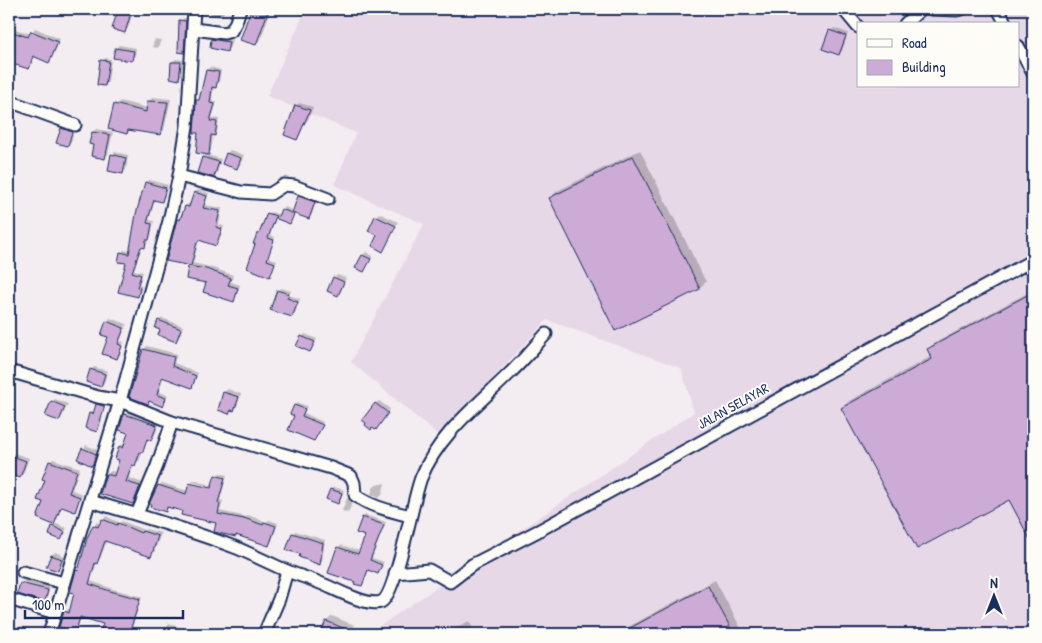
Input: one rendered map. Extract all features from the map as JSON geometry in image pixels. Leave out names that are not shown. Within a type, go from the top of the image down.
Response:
[{"type":"street","points":[[51,634],[64,583],[120,402],[149,299],[179,176],[187,126],[194,9]]},
{"type":"street","points":[[194,29],[230,32],[236,22],[240,9]]},
{"type":"street","points":[[907,22],[922,9]]},
{"type":"street","points":[[932,9],[962,9]]},
{"type":"street","points":[[998,9],[1005,22]]},
{"type":"street","points":[[844,10],[857,26]]},
{"type":"street","points":[[1020,50],[1033,73]]},
{"type":"street","points":[[9,101],[75,125]]},
{"type":"street","points":[[179,176],[241,192],[270,194],[284,186],[294,186],[328,199]]},
{"type":"street","name":"JALAN SELAYAR","points":[[395,573],[429,570],[450,582],[472,565],[538,531],[1033,260]]},
{"type":"street","points":[[90,501],[137,514],[239,549],[353,598],[373,603],[380,602],[389,595],[420,480],[433,453],[513,371],[546,334]]},
{"type":"street","points":[[9,371],[120,402],[172,422],[298,457],[351,476],[355,495],[362,500],[380,508],[410,516]]},
{"type":"street","points":[[137,514],[157,466],[172,422]]},
{"type":"street","points":[[264,634],[279,599],[287,571]]},
{"type":"street","points":[[23,572],[64,583]]},
{"type":"street","points":[[9,599],[55,614]]},
{"type":"shaded area","points":[[295,9],[1033,9],[1033,634],[368,634],[694,412],[681,368],[547,320],[439,436],[351,362],[424,224],[334,185],[356,133],[267,96],[304,13]]},
{"type":"building","points":[[118,9],[132,9],[125,33],[112,29]]},
{"type":"building","points":[[251,9],[269,9],[256,45],[240,40]]},
{"type":"building","points":[[179,20],[186,21],[184,53],[178,52]]},
{"type":"building","points":[[829,30],[846,36],[839,55],[822,49]]},
{"type":"building","points":[[9,31],[28,37],[31,31],[58,42],[49,63],[33,56],[29,69],[9,63]]},
{"type":"building","points":[[211,39],[229,42],[227,52],[210,48]]},
{"type":"building","points":[[115,48],[134,51],[132,61],[113,58]]},
{"type":"building","points":[[100,60],[109,61],[105,86],[97,85]]},
{"type":"building","points":[[171,62],[181,62],[179,80],[170,78]]},
{"type":"building","points":[[206,70],[219,72],[216,88],[212,87],[210,103],[215,104],[210,121],[217,122],[215,136],[211,135],[209,155],[196,153],[198,133],[194,133],[196,100],[199,100]]},
{"type":"building","points":[[147,101],[168,102],[161,135],[128,130],[127,134],[108,129],[114,104],[146,112]]},
{"type":"building","points":[[295,105],[310,110],[297,140],[284,135]]},
{"type":"building","points":[[61,128],[72,132],[68,146],[56,143]]},
{"type":"building","points":[[92,132],[110,135],[105,159],[91,156],[93,145],[89,144]]},
{"type":"building","points":[[226,153],[241,158],[237,169],[222,164]]},
{"type":"building","points":[[111,154],[126,158],[123,174],[108,171]]},
{"type":"building","points":[[633,156],[700,289],[615,331],[549,198]]},
{"type":"building","points":[[202,157],[219,162],[214,177],[197,173]]},
{"type":"building","points":[[145,182],[166,188],[162,202],[154,200],[147,223],[152,224],[149,240],[146,240],[145,248],[141,247],[132,272],[141,275],[137,287],[140,288],[138,297],[118,292],[126,263],[118,262],[120,252],[129,254],[136,214]]},
{"type":"building","points":[[194,192],[207,196],[203,208],[220,211],[216,227],[222,229],[216,246],[199,240],[191,266],[166,261],[177,219],[180,220],[185,206],[189,207]]},
{"type":"building","points":[[298,196],[315,202],[309,219],[292,213]]},
{"type":"building","points":[[281,209],[294,214],[290,224],[277,219]]},
{"type":"building","points":[[267,213],[276,216],[268,238],[274,240],[267,260],[275,263],[270,277],[247,268],[255,244],[253,244]]},
{"type":"building","points":[[375,216],[396,226],[383,252],[372,246],[377,235],[368,231]]},
{"type":"building","points":[[362,255],[371,259],[364,272],[355,268]]},
{"type":"building","points":[[188,266],[206,269],[231,278],[228,285],[238,288],[234,302],[203,292],[206,283],[186,279]]},
{"type":"building","points":[[333,277],[344,282],[338,296],[327,291]]},
{"type":"building","points":[[277,290],[289,294],[287,298],[298,302],[292,317],[270,310]]},
{"type":"building","points":[[1033,292],[1033,545],[1009,500],[917,549],[841,408],[932,359],[927,349]]},
{"type":"building","points":[[158,320],[181,329],[176,342],[158,335],[160,330],[155,328]]},
{"type":"building","points":[[106,321],[124,328],[118,344],[122,346],[117,359],[102,354],[108,337],[101,335]]},
{"type":"building","points":[[301,336],[315,342],[310,352],[296,346]]},
{"type":"building","points":[[143,349],[174,357],[172,366],[196,376],[192,388],[162,377],[157,395],[166,398],[163,407],[149,401],[148,404],[129,397]]},
{"type":"building","points":[[90,369],[105,374],[101,387],[86,382]]},
{"type":"building","points":[[223,392],[239,397],[234,411],[231,410],[229,414],[218,410]]},
{"type":"building","points":[[51,401],[65,407],[59,421],[45,416]]},
{"type":"building","points":[[375,403],[388,413],[376,430],[372,428],[371,430],[362,420]]},
{"type":"building","points":[[96,404],[104,406],[97,432],[85,428],[89,413],[93,414]]},
{"type":"building","points":[[294,405],[305,409],[302,416],[323,425],[314,441],[288,430],[294,416],[290,414]]},
{"type":"building","points":[[124,414],[157,425],[151,441],[147,439],[143,452],[140,452],[135,466],[132,465],[126,482],[140,486],[133,504],[100,494],[106,474],[114,476],[119,460],[115,459],[119,446],[123,448],[128,433],[119,430]]},
{"type":"building","points":[[82,448],[96,454],[92,466],[77,459]]},
{"type":"building","points":[[9,455],[26,461],[20,478],[9,474]]},
{"type":"building","points":[[49,461],[77,471],[69,493],[80,497],[75,512],[62,507],[54,525],[37,518],[43,502],[37,500],[45,480],[42,479]]},
{"type":"building","points":[[215,475],[225,478],[218,503],[220,504],[218,514],[244,518],[263,525],[264,522],[276,526],[269,546],[236,535],[236,537],[214,532],[216,523],[181,515],[182,511],[167,507],[166,512],[150,507],[151,504],[149,504],[158,485],[186,494],[189,483],[211,488]]},
{"type":"building","points":[[330,489],[342,493],[338,504],[326,499]]},
{"type":"building","points":[[362,517],[384,525],[370,560],[382,565],[378,574],[368,570],[362,586],[328,573],[337,547],[358,554],[365,536],[356,533]]},
{"type":"building","points":[[102,519],[117,525],[118,523],[141,533],[142,531],[158,536],[151,557],[105,541],[97,564],[95,563],[89,584],[140,599],[129,634],[99,634],[103,624],[80,617],[76,631],[59,627],[64,611],[69,613],[74,593],[70,592],[87,538],[93,525],[98,527]]},
{"type":"building","points":[[52,526],[65,532],[61,540],[49,535]]},
{"type":"building","points":[[292,533],[323,543],[320,565],[299,557],[300,554],[286,550]]},
{"type":"building","points":[[51,555],[62,559],[58,571],[46,567]]},
{"type":"building","points":[[20,583],[48,590],[45,602],[17,594]]},
{"type":"building","points":[[708,586],[734,634],[619,634]]},
{"type":"building","points":[[326,621],[358,634],[320,634]]}]
